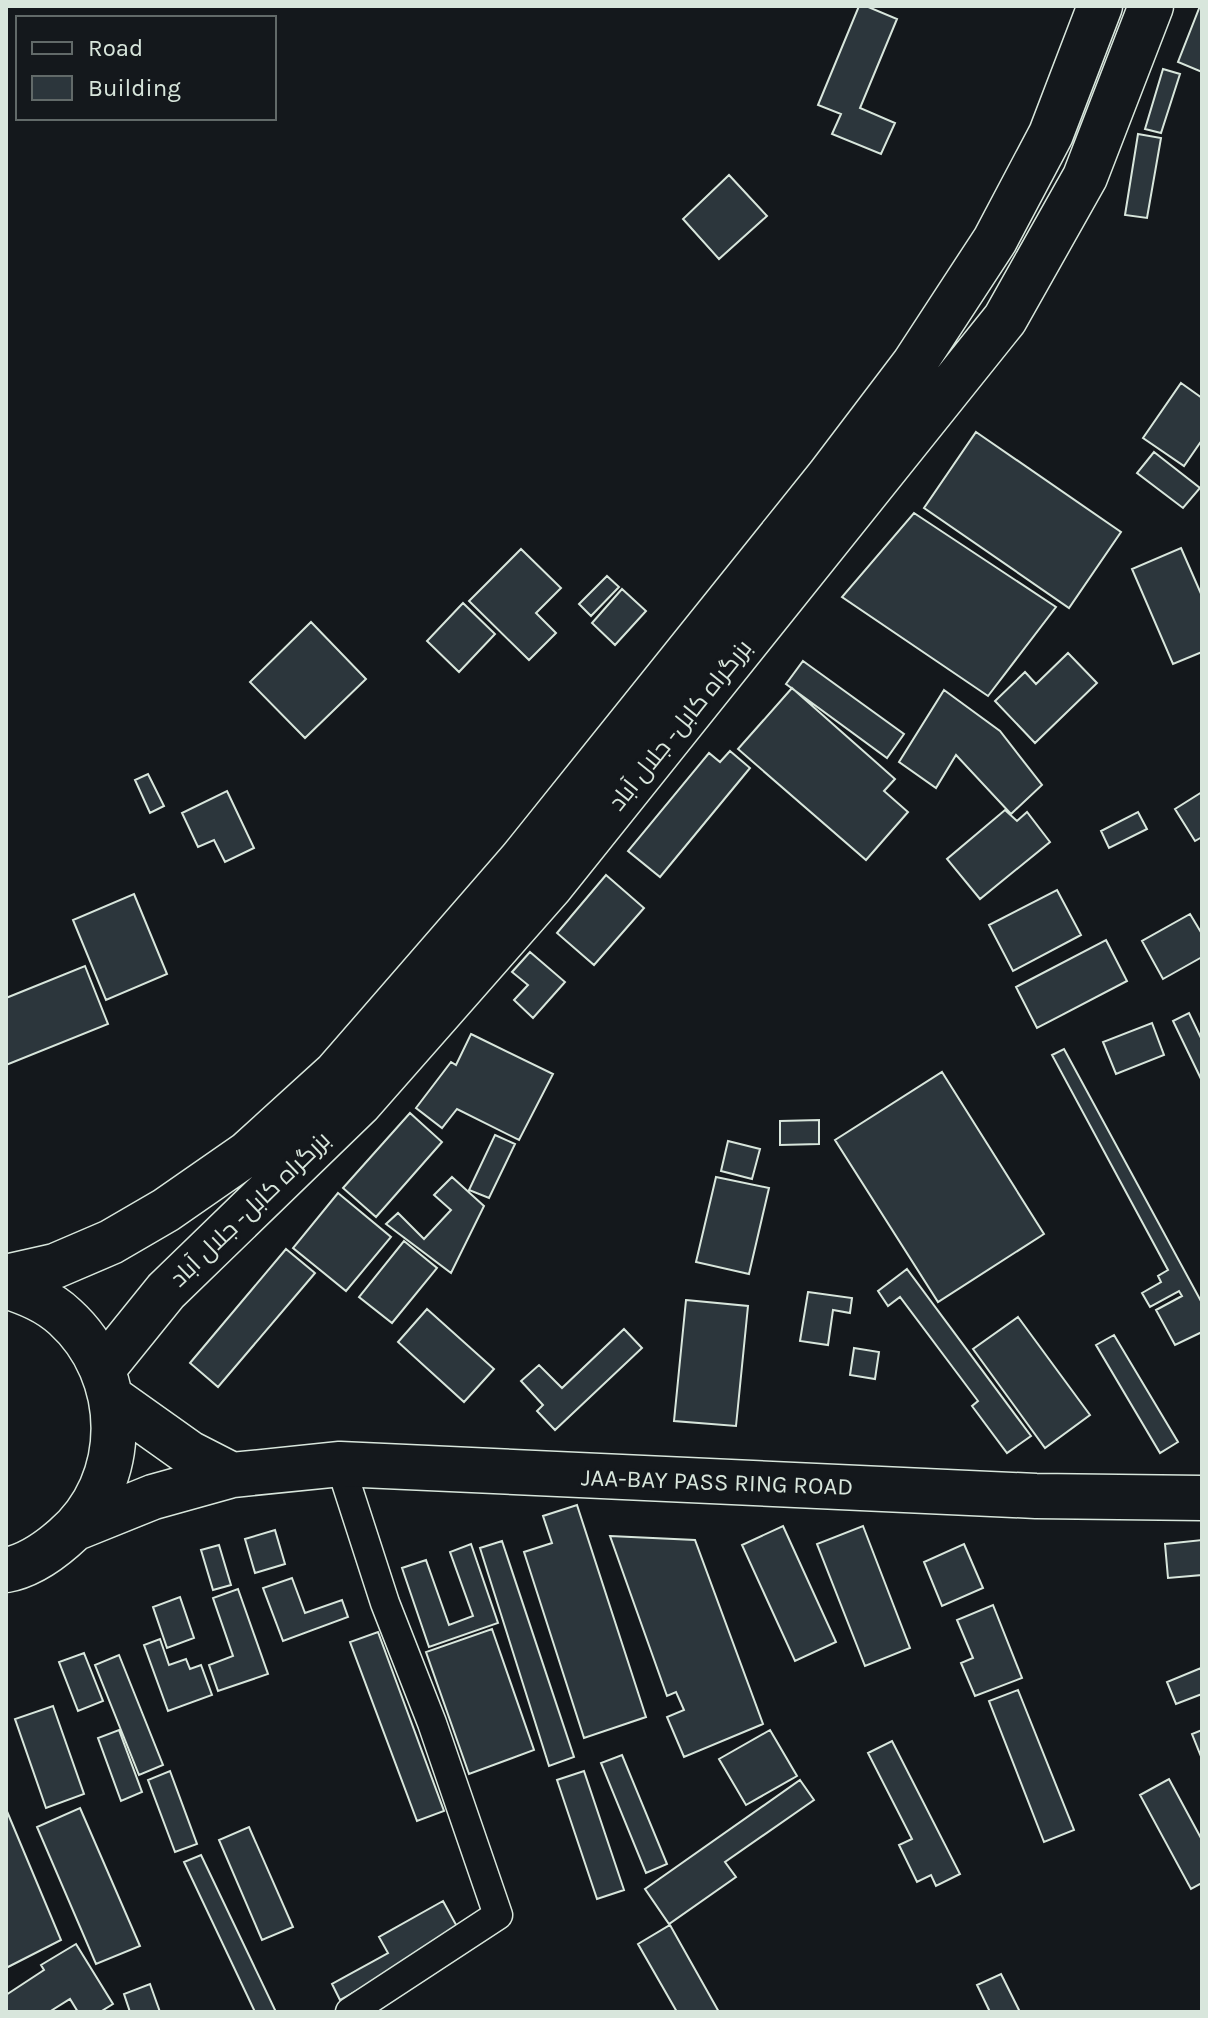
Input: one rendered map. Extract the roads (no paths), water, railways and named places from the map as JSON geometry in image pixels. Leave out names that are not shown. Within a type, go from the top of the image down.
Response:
[{"type":"highway","name":"بزرگراه کابل- جلال آباد","points":[[108,1384],[166,1291],[360,1103],[914,364],[995,240],[1051,134],[1100,6]]},
{"type":"highway","name":"بزرگراه کابل- جلال آباد","points":[[6,1277],[55,1266],[111,1242],[166,1210],[248,1153],[336,1073],[535,873],[1005,319],[1085,177],[1151,6]]},
{"type":"highway","points":[[6,1286],[32,1295],[64,1316],[89,1344],[108,1384],[114,1446],[102,1490],[76,1528],[47,1553],[6,1570]]},
{"type":"highway","points":[[108,1384],[189,1453],[232,1475]]},
{"type":"highway","name":"JAA-BAY PASS RING ROAD","points":[[76,1528],[153,1497],[232,1475],[340,1464],[1020,1496],[1202,1498]]},
{"type":"street","points":[[340,1464],[385,1603],[432,1723],[498,1915],[350,2012]]}]
